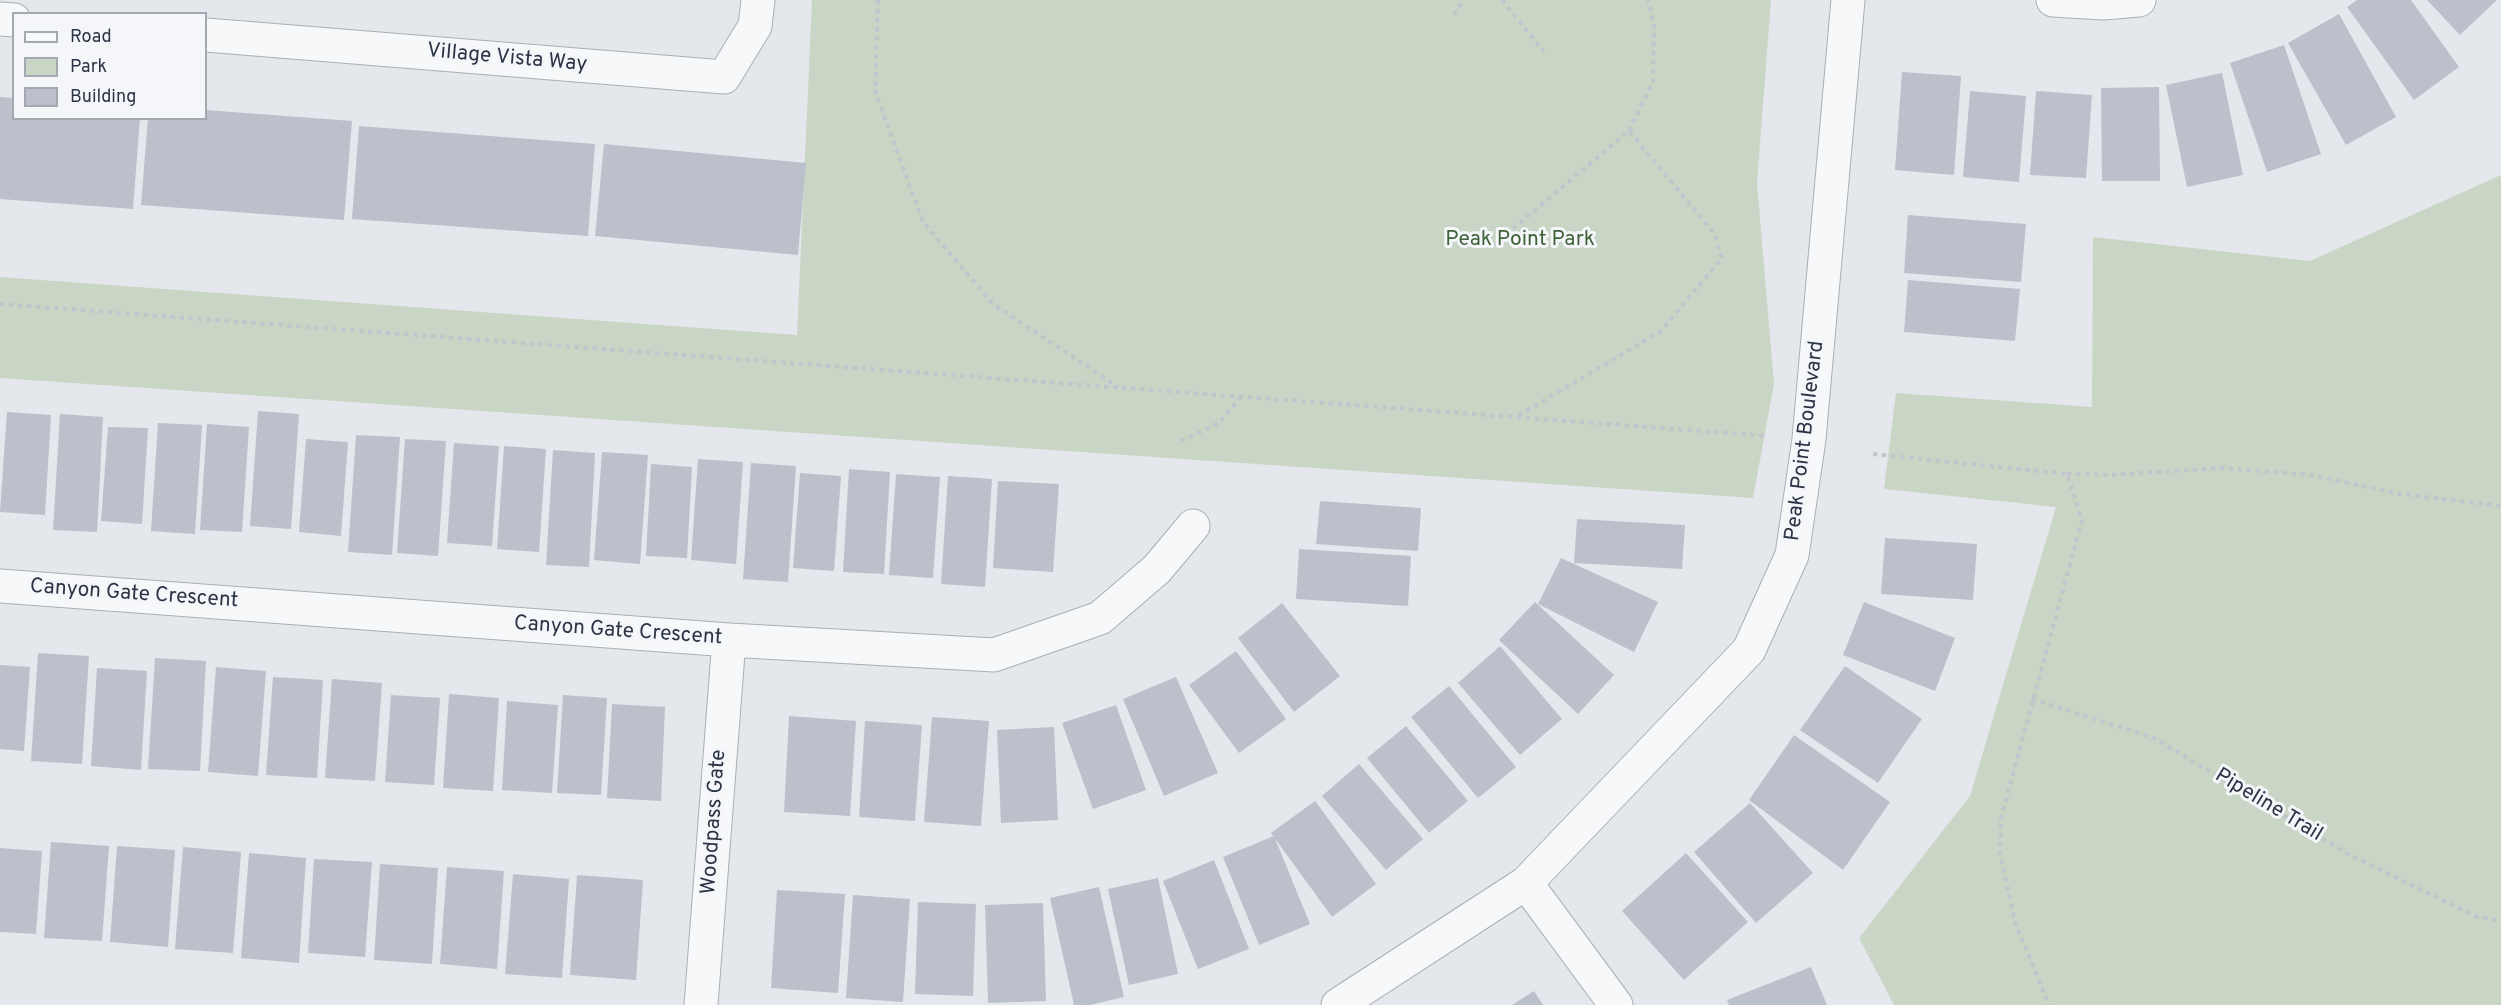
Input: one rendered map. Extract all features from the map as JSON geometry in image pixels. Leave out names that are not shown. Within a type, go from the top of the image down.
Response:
[{"type":"street","name":"Village Vista Way","points":[[207,35],[724,76],[755,26],[758,0]]},
{"type":"street","name":"Peak Point Boulevard","points":[[1338,1005],[1526,883],[1749,650],[1792,555],[1809,439],[1848,0]]},
{"type":"street","points":[[2053,0],[2103,3],[2139,0]]},
{"type":"street","name":"Canyon Gate Crescent","points":[[0,586],[729,640],[994,655],[1100,618],[1158,569],[1193,526]]},
{"type":"street","name":"Woodpass Gate","points":[[701,1005],[729,640]]},
{"type":"street","points":[[1526,883],[1616,1005]]},
{"type":"path","points":[[878,0],[875,91],[923,222],[993,304],[1120,388]]},
{"type":"path","points":[[1454,15],[1464,0]]},
{"type":"path","points":[[1502,0],[1544,51]]},
{"type":"path","points":[[1492,246],[1629,131],[1653,82],[1654,24],[1648,0]]},
{"type":"path","points":[[1515,417],[1661,331],[1722,258],[1714,233],[1629,131]]},
{"type":"path","points":[[0,304],[1768,436]]},
{"type":"path","points":[[1181,441],[1220,423],[1240,397]]},
{"type":"path","points":[[1874,454],[2067,474],[2111,475],[2222,468],[2310,475],[2400,494],[2501,506]]},
{"type":"path","points":[[2049,1005],[2015,922],[2000,854],[2001,818],[2082,520],[2067,474]]},
{"type":"path","name":"Pipeline Trail","points":[[2032,699],[2154,738],[2346,853],[2477,917],[2501,920]]},
{"type":"green space","name":"Peak Point Park","points":[[812,0],[1771,0],[1757,183],[1774,384],[1753,498],[0,378],[0,277],[797,335]]},
{"type":"green space","points":[[2501,175],[2501,1005],[1894,1005],[1859,938],[1970,796],[2056,507],[1884,489],[1896,393],[2092,407],[2093,237],[2310,261]]},
{"type":"building","points":[[2357,0],[2411,0],[2459,67],[2414,100],[2347,7]]},
{"type":"building","points":[[2427,0],[2497,0],[2460,35]]},
{"type":"building","points":[[2339,14],[2396,117],[2346,145],[2288,43]]},
{"type":"building","points":[[2284,45],[2321,154],[2267,172],[2230,63]]},
{"type":"building","points":[[1902,72],[1961,76],[1954,175],[1895,170]]},
{"type":"building","points":[[2222,73],[2243,175],[2187,187],[2166,85]]},
{"type":"building","points":[[2159,87],[2160,181],[2102,181],[2101,88]]},
{"type":"building","points":[[1970,91],[2026,96],[2019,182],[1963,177]]},
{"type":"building","points":[[2036,91],[2092,95],[2086,178],[2030,175]]},
{"type":"building","points":[[0,97],[12,98],[12,120],[140,120],[133,209],[0,199]]},
{"type":"building","points":[[207,110],[352,121],[344,220],[141,205],[148,120],[207,120]]},
{"type":"building","points":[[359,126],[595,144],[588,236],[352,219]]},
{"type":"building","points":[[604,144],[806,163],[798,255],[595,236]]},
{"type":"building","points":[[1908,215],[2026,224],[2021,282],[1904,273]]},
{"type":"building","points":[[1908,280],[2020,289],[2015,341],[1904,332]]},
{"type":"building","points":[[258,411],[299,414],[291,529],[250,526]]},
{"type":"building","points":[[7,412],[51,415],[45,515],[0,512]]},
{"type":"building","points":[[60,414],[103,417],[97,532],[53,530]]},
{"type":"building","points":[[158,423],[202,425],[195,534],[151,531]]},
{"type":"building","points":[[207,424],[249,427],[242,532],[200,530]]},
{"type":"building","points":[[108,427],[148,428],[142,524],[101,521]]},
{"type":"building","points":[[356,435],[400,437],[392,555],[348,552]]},
{"type":"building","points":[[306,439],[348,442],[341,536],[299,532]]},
{"type":"building","points":[[405,439],[446,441],[438,556],[397,553]]},
{"type":"building","points":[[454,443],[499,446],[492,546],[447,543]]},
{"type":"building","points":[[504,446],[546,449],[539,552],[497,549]]},
{"type":"building","points":[[553,450],[595,453],[589,567],[546,565]]},
{"type":"building","points":[[602,452],[648,455],[640,564],[594,560]]},
{"type":"building","points":[[698,459],[743,462],[736,564],[691,560]]},
{"type":"building","points":[[751,463],[796,466],[788,582],[743,579]]},
{"type":"building","points":[[651,464],[692,467],[687,558],[646,556]]},
{"type":"building","points":[[849,469],[890,472],[884,574],[843,572]]},
{"type":"building","points":[[800,473],[841,476],[834,571],[793,568]]},
{"type":"building","points":[[896,474],[940,477],[933,578],[889,575]]},
{"type":"building","points":[[948,476],[992,479],[985,587],[941,584]]},
{"type":"building","points":[[998,481],[1059,484],[1053,572],[993,568]]},
{"type":"building","points":[[1320,501],[1421,508],[1418,551],[1316,544]]},
{"type":"building","points":[[1577,519],[1685,525],[1682,569],[1574,563]]},
{"type":"building","points":[[1885,538],[1977,544],[1973,600],[1881,594]]},
{"type":"building","points":[[1299,549],[1411,556],[1408,606],[1296,599]]},
{"type":"building","points":[[1561,558],[1658,602],[1634,652],[1538,604]]},
{"type":"building","points":[[1535,602],[1614,675],[1578,714],[1499,640]]},
{"type":"building","points":[[1864,602],[1955,638],[1935,691],[1843,655]]},
{"type":"building","points":[[1282,603],[1340,676],[1294,712],[1238,638]]},
{"type":"building","points":[[1500,646],[1562,719],[1520,755],[1458,683]]},
{"type":"building","points":[[1236,651],[1286,719],[1239,753],[1189,685]]},
{"type":"building","points":[[38,653],[89,656],[82,764],[31,761]]},
{"type":"building","points":[[155,658],[206,661],[200,771],[148,769]]},
{"type":"building","points":[[0,665],[30,667],[24,751],[0,749]]},
{"type":"building","points":[[1845,666],[1922,719],[1878,783],[1800,730]]},
{"type":"building","points":[[216,667],[266,671],[258,776],[208,772]]},
{"type":"building","points":[[97,668],[147,671],[141,770],[91,766]]},
{"type":"building","points":[[273,677],[323,680],[317,778],[266,775]]},
{"type":"building","points":[[1176,677],[1218,773],[1164,796],[1123,699]]},
{"type":"building","points":[[332,679],[382,683],[375,781],[325,778]]},
{"type":"building","points":[[1449,686],[1516,767],[1478,798],[1411,717]]},
{"type":"building","points":[[449,694],[499,698],[493,791],[443,788]]},
{"type":"building","points":[[391,695],[440,698],[434,785],[385,782]]},
{"type":"building","points":[[563,695],[607,698],[601,795],[557,793]]},
{"type":"building","points":[[507,701],[558,705],[552,793],[502,790]]},
{"type":"building","points":[[612,704],[665,707],[661,801],[607,798]]},
{"type":"building","points":[[1116,705],[1146,790],[1093,809],[1062,723]]},
{"type":"building","points":[[789,716],[856,721],[850,816],[784,812]]},
{"type":"building","points":[[932,717],[989,721],[981,826],[924,822]]},
{"type":"building","points":[[865,721],[922,725],[915,821],[859,817]]},
{"type":"building","points":[[1406,726],[1468,801],[1429,833],[1367,758]]},
{"type":"building","points":[[1054,727],[1058,820],[1001,823],[997,730]]},
{"type":"building","points":[[1794,735],[1890,802],[1843,870],[1749,800]]},
{"type":"building","points":[[1359,764],[1423,839],[1386,870],[1322,796]]},
{"type":"building","points":[[1315,801],[1376,884],[1332,917],[1271,833]]},
{"type":"building","points":[[1750,803],[1813,873],[1756,923],[1694,852]]},
{"type":"building","points":[[1274,836],[1310,924],[1259,945],[1223,857]]},
{"type":"building","points":[[51,842],[109,846],[102,941],[44,938]]},
{"type":"building","points":[[117,846],[175,850],[168,947],[110,942]]},
{"type":"building","points":[[183,847],[241,852],[233,953],[175,949]]},
{"type":"building","points":[[0,848],[42,851],[36,934],[0,932]]},
{"type":"building","points":[[249,853],[306,858],[299,963],[241,958]]},
{"type":"building","points":[[1686,853],[1748,922],[1684,980],[1622,911]]},
{"type":"building","points":[[314,859],[372,862],[365,957],[308,953]]},
{"type":"building","points":[[1214,860],[1249,949],[1198,969],[1163,881]]},
{"type":"building","points":[[380,864],[438,868],[432,964],[374,960]]},
{"type":"building","points":[[447,867],[504,871],[497,969],[440,964]]},
{"type":"building","points":[[513,874],[569,879],[562,978],[505,974]]},
{"type":"building","points":[[577,875],[643,880],[636,980],[570,975]]},
{"type":"building","points":[[1158,878],[1178,974],[1129,985],[1108,889]]},
{"type":"building","points":[[1099,887],[1124,997],[1090,1005],[1074,1005],[1050,898]]},
{"type":"building","points":[[777,890],[845,894],[838,993],[771,988]]},
{"type":"building","points":[[853,895],[910,899],[903,1002],[846,998]]},
{"type":"building","points":[[918,902],[976,904],[973,996],[915,994]]},
{"type":"building","points":[[1043,903],[1046,1001],[988,1003],[985,905]]},
{"type":"building","points":[[1811,967],[1827,1005],[1729,1005],[1727,1000]]},
{"type":"building","points":[[1534,991],[1543,1005],[1512,1005]]}]
